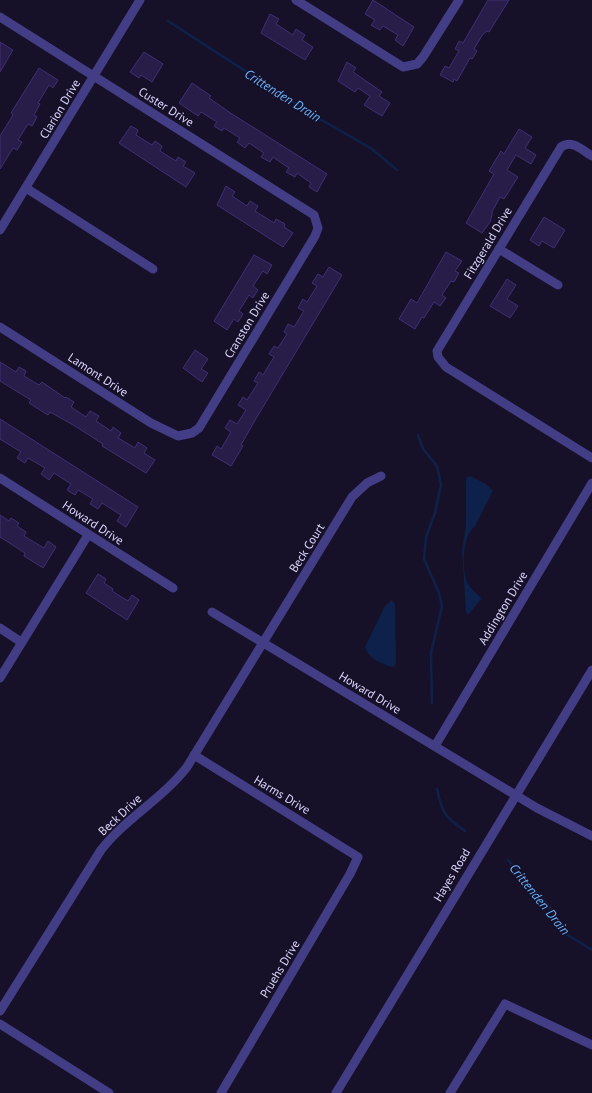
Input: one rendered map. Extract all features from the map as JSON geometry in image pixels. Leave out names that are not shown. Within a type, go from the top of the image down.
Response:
[{"type":"street","name":"Clarion Drive","points":[[0,230],[140,0]]},
{"type":"street","points":[[296,0],[403,67],[418,64],[424,58],[458,0]]},
{"type":"street","name":"Custer Drive","points":[[0,16],[314,215],[316,220]]},
{"type":"street","name":"Fitzgerald Drive","points":[[592,156],[577,146],[565,144],[557,152],[437,351],[438,357],[446,367],[592,458]]},
{"type":"street","points":[[26,188],[153,269]]},
{"type":"street","name":"Cranston Drive","points":[[186,436],[199,428],[307,249],[318,228],[316,220]]},
{"type":"street","points":[[499,249],[558,285]]},
{"type":"street","name":"Lamont Drive","points":[[0,327],[151,423],[178,436],[186,436]]},
{"type":"street","name":"Beck Court","points":[[263,642],[352,498],[367,483],[381,476]]},
{"type":"street","name":"Howard Drive","points":[[0,478],[173,588]]},
{"type":"street","name":"Addington Drive","points":[[435,746],[592,483]]},
{"type":"street","points":[[0,678],[88,535]]},
{"type":"street","name":"Howard Drive","points":[[212,612],[537,808],[592,836]]},
{"type":"street","points":[[0,628],[22,642]]},
{"type":"street","name":"Beck Drive","points":[[0,1011],[101,850],[112,836],[169,788],[194,755],[263,642]]},
{"type":"street","name":"Hayes Road","points":[[336,1093],[592,670]]},
{"type":"street","name":"Harms Drive","points":[[194,755],[358,857]]},
{"type":"street","name":"Pruehs Drive","points":[[221,1093],[350,874],[358,857]]},
{"type":"street","points":[[450,1093],[505,1004],[592,1046]]},
{"type":"street","points":[[0,1024],[109,1093]]},
{"type":"water","points":[[470,476],[486,484],[493,491],[475,526],[467,537],[465,545],[464,570],[466,578],[469,586],[481,599],[468,615],[466,612],[462,550],[466,526],[466,481],[467,477]]},
{"type":"water","points":[[392,600],[395,604],[396,663],[394,667],[376,660],[366,651],[365,647],[385,606]]},
{"type":"building","points":[[373,0],[414,27],[403,46],[395,40],[398,35],[383,26],[380,30],[371,25],[375,20],[365,14]]},
{"type":"building","points":[[488,0],[509,0],[489,32],[487,31],[483,34],[474,49],[477,51],[472,59],[470,58],[457,81],[454,79],[453,82],[440,75],[445,66],[449,68],[459,51],[455,49],[459,41],[463,43]]},
{"type":"building","points":[[270,14],[279,19],[276,24],[293,35],[296,29],[305,35],[302,40],[313,47],[305,60],[261,33]]},
{"type":"building","points":[[0,42],[13,50],[0,72]]},
{"type":"building","points":[[144,52],[163,64],[152,82],[141,75],[139,78],[130,72]]},
{"type":"building","points":[[347,62],[356,68],[353,72],[382,92],[379,96],[390,103],[382,116],[364,105],[370,96],[358,88],[355,92],[338,81]]},
{"type":"building","points":[[39,68],[58,80],[53,88],[49,85],[38,103],[40,104],[34,115],[37,117],[32,126],[28,124],[18,140],[22,142],[17,150],[13,148],[0,169],[0,136],[13,115],[11,113]]},
{"type":"building","points":[[192,83],[211,96],[209,98],[232,114],[327,174],[317,192],[309,187],[311,183],[297,173],[295,177],[286,172],[289,168],[273,157],[270,162],[261,157],[264,153],[249,143],[245,148],[237,142],[240,138],[224,128],[222,131],[214,126],[217,122],[201,112],[198,116],[179,103]]},
{"type":"building","points":[[131,126],[138,130],[136,135],[152,145],[155,141],[162,146],[160,151],[176,161],[178,157],[186,162],[183,166],[195,173],[186,187],[119,143]]},
{"type":"building","points":[[519,129],[532,137],[525,148],[536,155],[531,164],[516,155],[507,170],[518,177],[504,199],[500,197],[492,212],[490,222],[482,233],[466,223],[494,174],[489,171],[501,151],[504,154]]},
{"type":"building","points":[[226,186],[235,192],[232,196],[247,206],[250,201],[258,206],[255,211],[274,223],[276,219],[285,224],[284,227],[293,233],[283,247],[217,205]]},
{"type":"building","points":[[544,217],[565,230],[554,248],[542,241],[539,246],[530,240]]},
{"type":"building","points":[[446,252],[462,261],[455,271],[459,273],[454,282],[451,281],[442,295],[446,298],[440,306],[434,302],[415,329],[399,319],[411,299],[417,303]]},
{"type":"building","points":[[254,255],[272,265],[267,274],[263,271],[253,286],[258,290],[253,298],[249,295],[239,311],[243,314],[238,322],[234,319],[227,330],[214,321]]},
{"type":"building","points":[[329,267],[342,275],[254,422],[241,445],[243,446],[231,466],[212,455],[217,446],[221,449],[231,432],[225,428],[230,420],[237,424],[246,410],[238,405],[243,397],[247,400],[258,383],[254,381],[259,372],[263,375],[274,357],[269,354],[274,346],[278,348],[287,334],[284,332],[288,324],[294,327],[304,311],[298,308],[303,299],[307,302],[317,286],[312,283],[318,274],[323,277]]},
{"type":"building","points":[[507,279],[516,285],[507,299],[518,306],[510,318],[490,306]]},
{"type":"building","points":[[195,350],[208,359],[201,369],[208,373],[202,382],[183,368]]},
{"type":"building","points":[[0,362],[16,372],[19,367],[26,371],[24,376],[39,385],[42,382],[65,398],[66,397],[74,402],[71,407],[86,417],[90,411],[99,416],[96,421],[111,431],[113,427],[121,433],[118,438],[135,448],[138,442],[147,448],[144,453],[155,460],[146,473],[102,446],[103,444],[75,426],[50,412],[48,415],[29,403],[31,400],[0,381]]},
{"type":"building","points":[[0,419],[138,507],[126,527],[117,521],[121,515],[102,503],[98,509],[90,504],[93,499],[78,490],[75,495],[67,490],[71,484],[54,473],[49,480],[41,474],[45,468],[28,458],[25,463],[17,458],[21,452],[0,439]]},
{"type":"building","points":[[0,515],[9,521],[11,518],[19,523],[17,526],[26,532],[24,536],[44,548],[48,541],[56,547],[43,568],[24,556],[25,553],[0,537]]},
{"type":"building","points":[[98,574],[106,579],[104,583],[113,589],[112,591],[128,601],[132,595],[139,600],[127,620],[86,593]]},
{"type":"waterway","name":"Crittenden Drain","points":[[168,21],[313,115],[372,149],[397,170]]},
{"type":"waterway","name":"Crittenden Drain","points":[[418,435],[423,449],[437,466],[441,485],[435,513],[426,537],[424,559],[439,593],[442,606],[431,653],[432,703]]},
{"type":"waterway","name":"Crittenden Drain","points":[[437,789],[445,814],[465,831]]},
{"type":"waterway","name":"Crittenden Drain","points":[[508,860],[549,906],[566,934],[592,950]]}]
